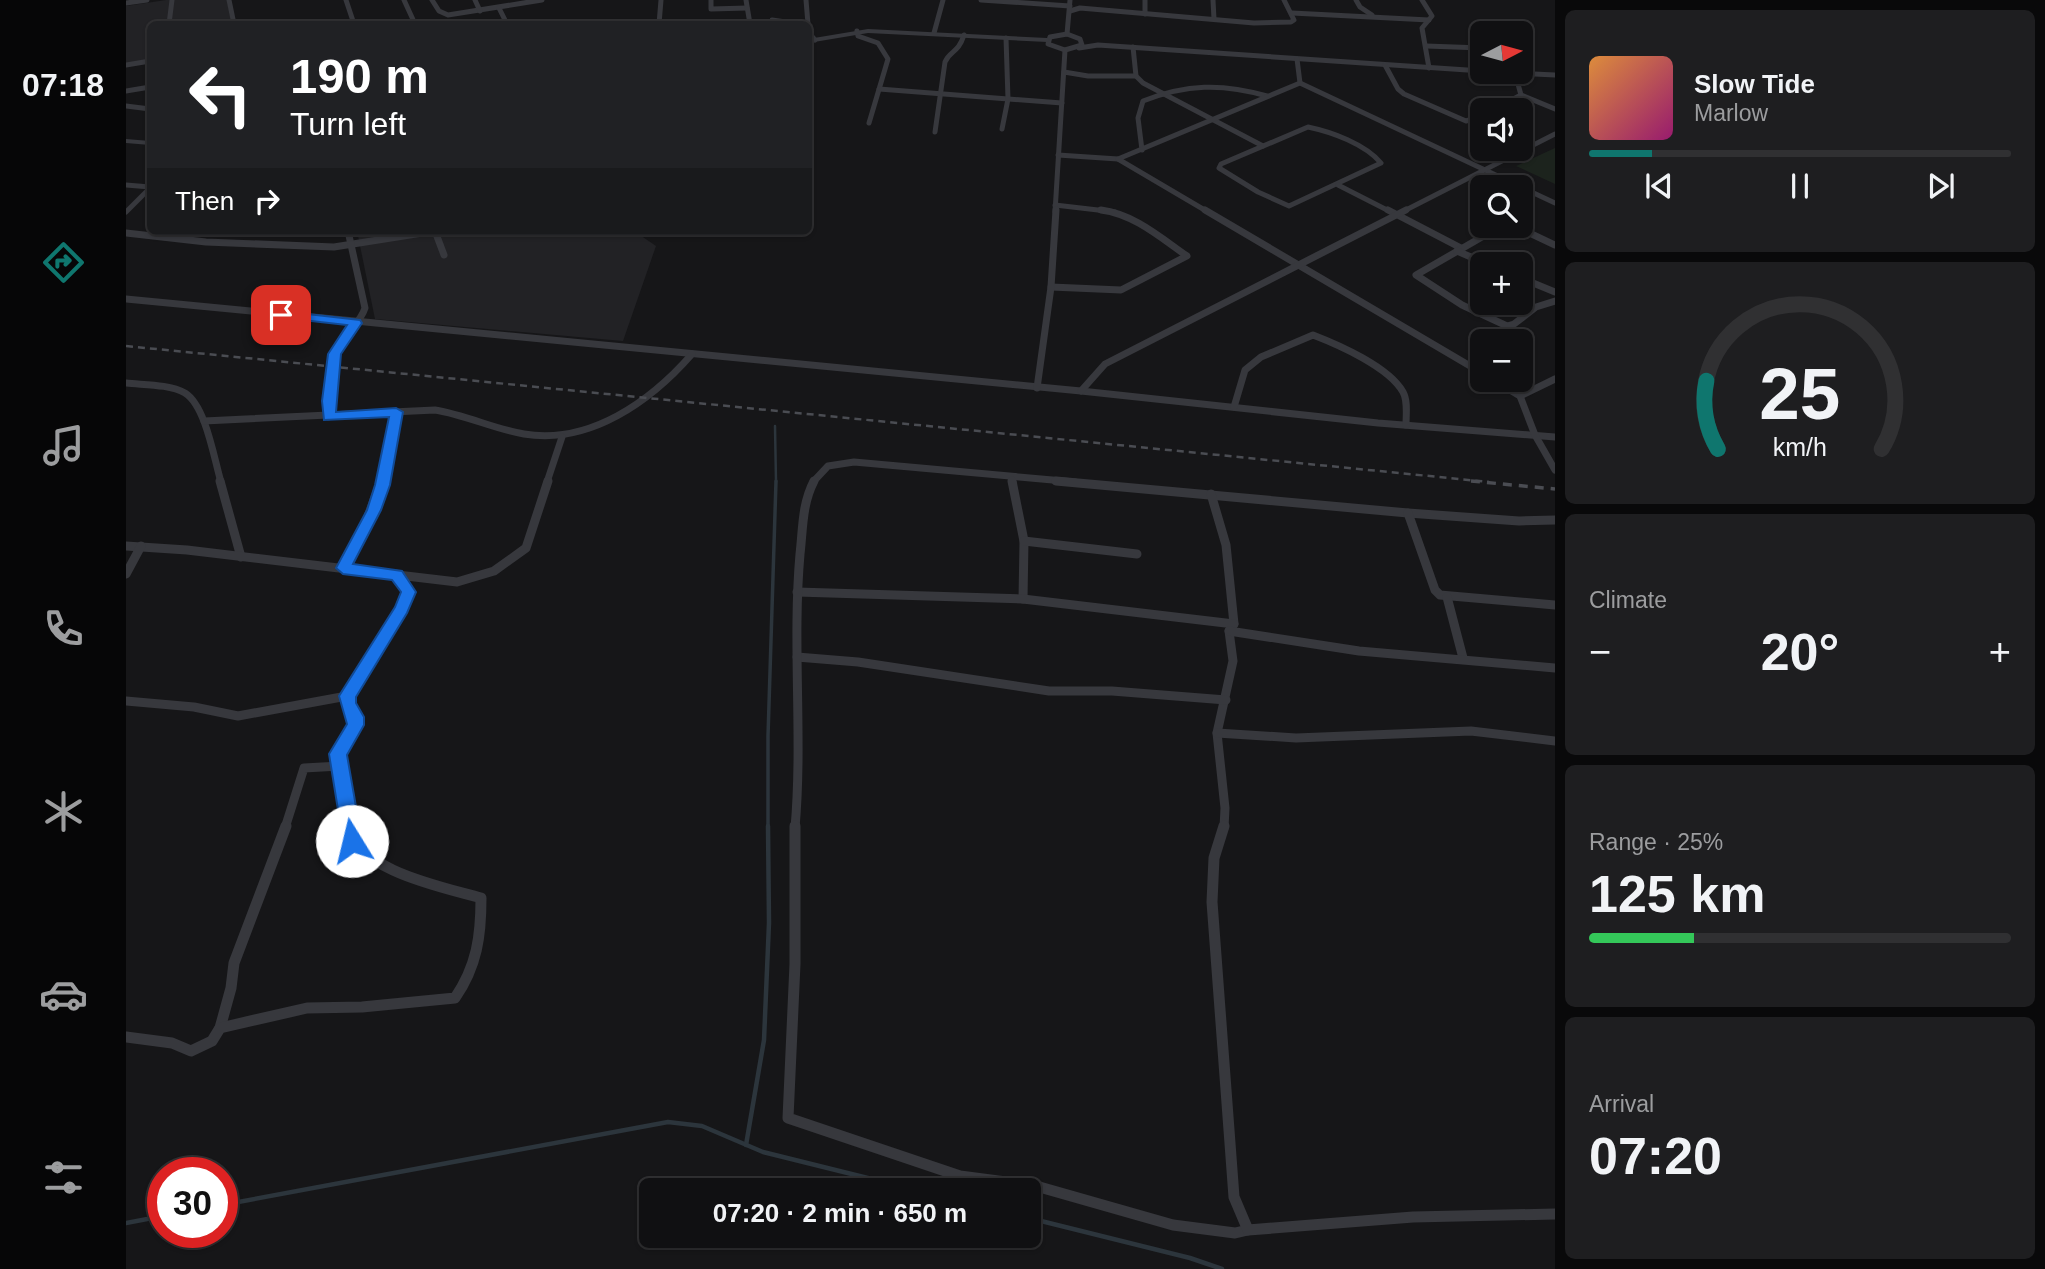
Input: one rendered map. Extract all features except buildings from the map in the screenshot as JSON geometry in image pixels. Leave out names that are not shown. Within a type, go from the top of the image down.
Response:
[{"type":"street","points":[[126,3],[147,0]]},
{"type":"street","points":[[170,21],[173,0]]},
{"type":"street","points":[[229,0],[233,21]]},
{"type":"street","points":[[346,0],[353,21]]},
{"type":"street","points":[[404,0],[414,21]]},
{"type":"street","points":[[432,0],[439,11],[448,15],[542,0]]},
{"type":"street","points":[[475,0],[480,11]]},
{"type":"street","points":[[659,21],[661,0]]},
{"type":"street","points":[[711,0],[711,9],[747,8]]},
{"type":"street","points":[[746,0],[749,21]]},
{"type":"street","points":[[806,0],[808,21]]},
{"type":"street","points":[[934,33],[943,0]]},
{"type":"street","points":[[981,0],[1286,23],[1294,20],[1284,0]]},
{"type":"street","points":[[1145,0],[1145,14]]},
{"type":"street","points":[[1213,0],[1214,19]]},
{"type":"street","points":[[1356,0],[1360,7],[1374,16]]},
{"type":"street","points":[[1422,0],[1432,13],[1422,28],[1429,68]]},
{"type":"street","points":[[1067,34],[1070,6]]},
{"type":"street","points":[[1347,15],[1360,7]]},
{"type":"street","points":[[499,8],[506,21]]},
{"type":"street","points":[[1292,13],[1429,19]]},
{"type":"street","points":[[772,20],[779,21]]},
{"type":"street","points":[[857,31],[858,36],[878,43],[887,57],[869,123]]},
{"type":"street","points":[[812,40],[857,31],[1047,40],[1053,36],[1067,34],[1098,45]]},
{"type":"street","points":[[935,132],[947,57],[960,48],[964,35]]},
{"type":"street","points":[[1002,129],[1008,99],[1006,38]]},
{"type":"street","points":[[1079,48],[1083,44],[1080,38]]},
{"type":"street","points":[[1047,40],[1053,47],[1065,50],[1098,45],[1470,70]]},
{"type":"street","points":[[1426,46],[1470,48]]},
{"type":"street","points":[[1133,47],[1136,76]]},
{"type":"street","points":[[1037,388],[1051,287],[1065,50]]},
{"type":"street","points":[[1297,59],[1300,83]]},
{"type":"street","points":[[126,65],[147,62]]},
{"type":"street","points":[[1385,65],[1398,89],[1404,94],[1466,121],[1470,120]]},
{"type":"street","points":[[1064,72],[1088,76],[1136,76],[1162,93],[1263,146]]},
{"type":"street","points":[[1533,74],[1555,75]]},
{"type":"street","points":[[1058,155],[1118,159],[1300,83],[1555,203]]},
{"type":"street","points":[[1142,150],[1139,106],[1143,101],[1185,86],[1215,84],[1267,96]]},
{"type":"street","points":[[1518,84],[1521,95]]},
{"type":"street","points":[[126,91],[147,88]]},
{"type":"street","points":[[879,89],[1062,103]]},
{"type":"street","points":[[1515,98],[1521,95],[1555,109]]},
{"type":"street","points":[[126,106],[147,109]]},
{"type":"street","points":[[1301,128],[1315,128],[1381,161],[1380,164],[1338,185],[1287,206],[1219,168],[1221,164],[1301,128]]},
{"type":"street","points":[[1081,391],[1105,365],[1555,134]]},
{"type":"street","points":[[126,141],[147,143]]},
{"type":"street","points":[[1118,159],[1470,366]]},
{"type":"street","points":[[126,185],[147,188]]},
{"type":"street","points":[[1338,185],[1470,256]]},
{"type":"street","points":[[126,212],[147,191]]},
{"type":"street","points":[[1051,287],[1121,290],[1187,256],[1138,223],[1115,212],[1055,205]]},
{"type":"street","points":[[126,233],[206,242],[353,246],[413,235]]},
{"type":"street","points":[[329,417],[328,401],[334,354],[364,316],[365,308],[349,235]]},
{"type":"street","points":[[436,235],[444,255]]},
{"type":"street","points":[[1533,235],[1555,245]]},
{"type":"street","points":[[1480,238],[1416,275],[1462,305],[1507,326],[1514,324],[1536,307],[1555,301]]},
{"type":"street","points":[[1533,283],[1555,292]]},
{"type":"street","points":[[127,301],[1081,391],[1406,425],[1555,437]]},
{"type":"street","points":[[1234,407],[1245,370],[1261,356],[1313,335],[1392,379],[1404,393],[1407,403],[1406,425]]},
{"type":"street","points":[[204,421],[329,417],[424,410],[442,411],[525,435],[562,437],[632,410],[682,367],[692,354]]},
{"type":"street","points":[[1520,396],[1555,379]]},
{"type":"street","points":[[126,383],[183,392],[192,399],[204,421],[241,557]]},
{"type":"street","points":[[1513,392],[1520,396],[1535,435],[1555,470]]},
{"type":"street","points":[[343,568],[374,510],[383,485],[396,412]]},
{"type":"street","points":[[126,546],[457,582],[487,575],[513,561],[526,548],[562,437]]},
{"type":"street","points":[[1555,520],[1519,521],[1408,513],[1012,478],[900,465],[829,463],[822,467],[805,500],[797,592],[800,771],[794,842],[795,964],[788,1118],[960,1176],[1036,1186],[1173,1225],[1235,1233],[1413,1217],[1555,1214]]},
{"type":"street","points":[[1012,478],[1024,541],[1023,599]]},
{"type":"street","points":[[1211,494],[1226,545],[1233,661],[1217,733],[1225,808],[1224,830],[1215,850],[1212,902],[1234,1197],[1248,1230]]},
{"type":"street","points":[[1408,513],[1435,590],[1447,597],[1555,605]]},
{"type":"street","points":[[1024,541],[1137,554]]},
{"type":"street","points":[[126,574],[141,546]]},
{"type":"street","points":[[219,1028],[307,1008],[362,1007],[455,998],[464,987],[481,946],[481,898],[403,875],[363,852],[352,841],[340,765],[340,748],[355,725],[355,717],[347,696],[393,624],[408,595],[406,584],[396,575]]},
{"type":"street","points":[[797,592],[1023,599],[1075,607],[1167,614],[1359,651],[1555,668]]},
{"type":"street","points":[[1447,597],[1463,658]]},
{"type":"street","points":[[797,657],[858,662],[956,679],[1008,683],[1041,691],[1112,691],[1226,700]]},
{"type":"street","points":[[126,702],[194,707],[237,716],[347,696]]},
{"type":"street","points":[[1217,733],[1296,738],[1471,731],[1555,741]]},
{"type":"street","points":[[126,1037],[172,1043],[191,1051],[212,1041],[219,1028],[231,988],[234,963],[276,858],[304,768],[340,765]]},
{"type":"shaded area","points":[[166,0],[227,0],[231,21],[147,21],[147,60],[126,64],[126,6]]},
{"type":"shaded area","points":[[1555,148],[1555,184],[1516,166],[1533,161],[1533,158]]},
{"type":"shaded area","points":[[358,235],[640,235],[656,246],[623,341],[375,319]]},
{"type":"waterway","points":[[775,426],[776,481]]},
{"type":"waterway","points":[[768,826],[776,481]]},
{"type":"waterway","points":[[746,1145],[764,1040],[769,923],[768,826]]},
{"type":"waterway","points":[[238,1202],[668,1122],[702,1126],[746,1145]]},
{"type":"waterway","points":[[746,1145],[763,1152],[868,1178]]},
{"type":"waterway","points":[[126,1223],[147,1219]]},
{"type":"waterway","points":[[1041,1221],[1190,1258],[1222,1269]]},
{"type":"railway","points":[[126,346],[1489,482]]},
{"type":"railway","points":[[1471,481],[1555,489]]},
{"type":"route","points":[[281,315],[356,323],[334,354],[328,401],[329,417],[396,412],[383,485],[374,510],[343,568],[396,575],[408,589],[402,609],[347,696],[355,717],[355,725],[338,754],[352,841]]}]
